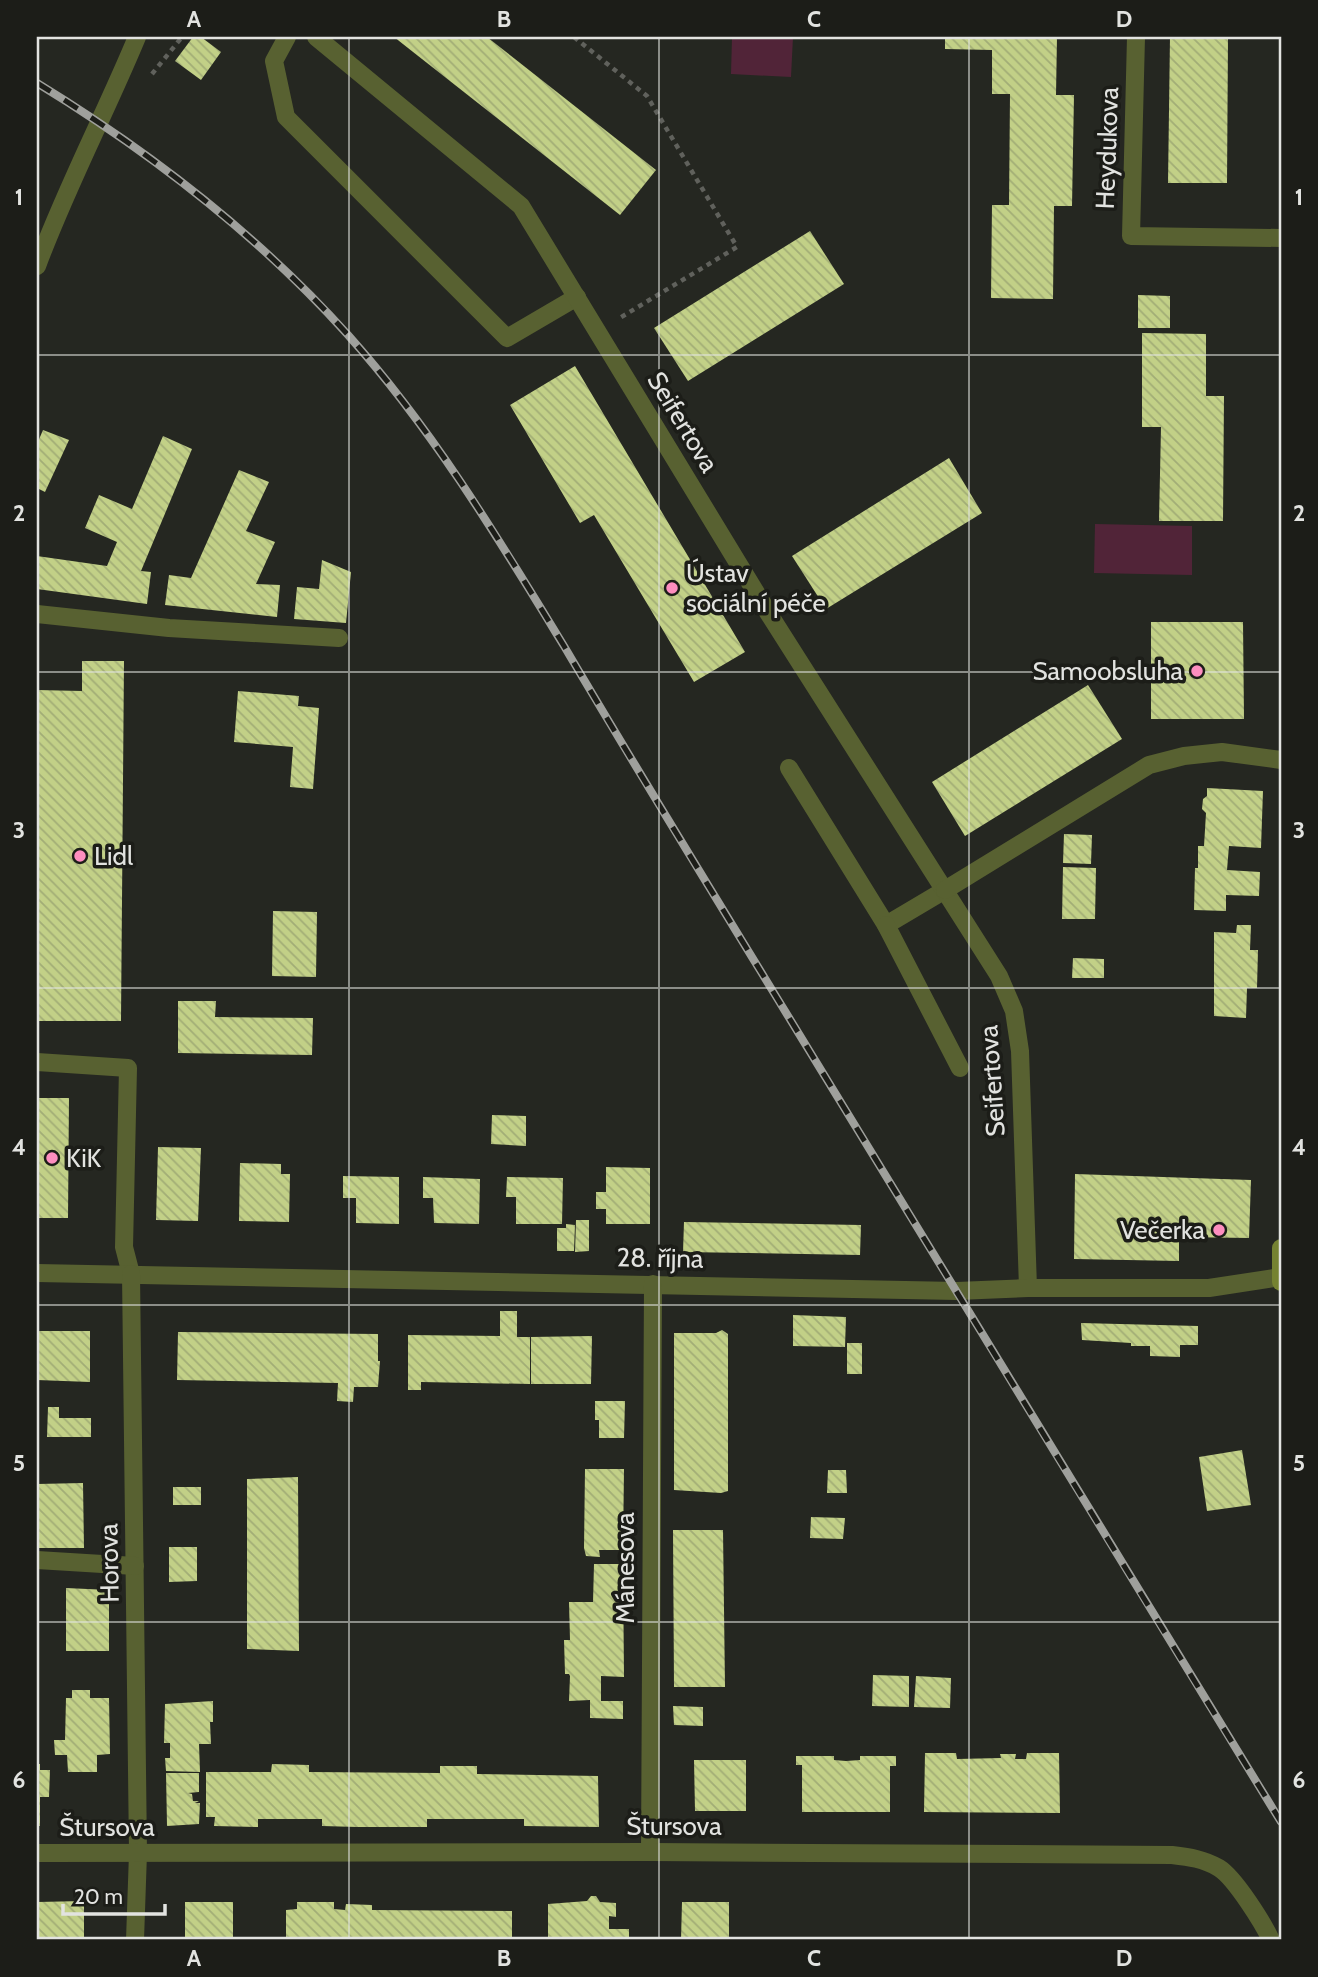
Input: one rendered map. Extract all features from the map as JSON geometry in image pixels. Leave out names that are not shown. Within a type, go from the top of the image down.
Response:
[{"type":"street","points":[[37,267],[55,218],[93,139],[136,37]]},
{"type":"street","points":[[287,37],[274,61],[286,117],[507,338],[577,297]]},
{"type":"street","name":"Seifertova","points":[[316,37],[515,199],[769,614],[999,976],[1014,1011],[1020,1051],[1028,1287]]},
{"type":"street","name":"Heydukova","points":[[1136,37],[1131,236],[1281,238]]},
{"type":"street","points":[[37,614],[169,628],[339,638]]},
{"type":"street","points":[[886,925],[1149,765],[1184,756],[1222,752],[1281,760]]},
{"type":"street","points":[[789,768],[886,925],[960,1068]]},
{"type":"street","name":"Horova","points":[[37,1062],[128,1068],[124,1247],[131,1274],[138,1853],[135,1940]]},
{"type":"street","points":[[1281,1248],[1281,1282]]},
{"type":"street","name":"28. října","points":[[37,1273],[957,1291],[1028,1287],[1209,1288],[1281,1277]]},
{"type":"street","name":"Mánesova","points":[[650,1852],[653,1284]]},
{"type":"street","points":[[37,1560],[135,1566]]},
{"type":"street","name":"Štursova","points":[[37,1853],[650,1852],[1185,1857],[1198,1858],[1222,1870],[1251,1906],[1271,1940]]},
{"type":"path","points":[[150,77],[182,37]]},
{"type":"path","points":[[574,37],[647,96],[737,247],[597,332]]},
{"type":"shaded area","points":[[732,37],[793,37],[791,77],[731,74]]},
{"type":"shaded area","points":[[1095,524],[1192,526],[1192,575],[1094,573]]},
{"type":"building","points":[[193,37],[201,37],[221,52],[201,80],[175,61]]},
{"type":"building","points":[[394,37],[487,37],[656,170],[620,215]]},
{"type":"building","points":[[945,37],[1057,37],[1056,95],[1074,95],[1072,206],[1054,206],[1053,299],[991,298],[992,205],[1009,205],[1010,94],[992,94],[992,50],[945,49]]},
{"type":"building","points":[[1170,37],[1228,37],[1227,183],[1168,183]]},
{"type":"building","points":[[810,231],[844,284],[688,381],[654,328]]},
{"type":"building","points":[[1138,295],[1170,296],[1170,328],[1138,328]]},
{"type":"building","points":[[1142,333],[1206,334],[1206,396],[1224,396],[1223,521],[1159,521],[1161,427],[1142,427]]},
{"type":"building","name":"Ústav sociální péče","points":[[575,366],[745,652],[694,682],[594,515],[580,523],[510,405]]},
{"type":"building","points":[[43,430],[69,440],[45,492],[37,488],[37,444]]},
{"type":"building","points":[[163,436],[192,449],[141,571],[151,572],[147,604],[37,589],[37,556],[107,566],[117,542],[85,528],[99,495],[132,509]]},
{"type":"building","points":[[949,458],[982,513],[826,609],[792,556]]},
{"type":"building","points":[[239,470],[269,482],[246,531],[275,542],[256,584],[280,585],[277,617],[165,605],[169,575],[191,578]]},
{"type":"building","points":[[322,560],[351,572],[346,623],[294,619],[297,587],[319,589]]},
{"type":"building","name":"Samoobsluha","points":[[1151,622],[1243,622],[1244,719],[1151,719]]},
{"type":"building","name":"Lidl","points":[[82,661],[124,661],[121,1021],[37,1021],[37,690],[82,691]]},
{"type":"building","points":[[1088,685],[1122,739],[965,836],[932,782]]},
{"type":"building","points":[[238,691],[299,696],[298,706],[319,708],[313,789],[290,787],[293,747],[234,742]]},
{"type":"building","points":[[1207,788],[1263,791],[1261,848],[1229,846],[1227,870],[1260,872],[1259,896],[1226,895],[1226,911],[1194,910],[1195,868],[1198,868],[1198,846],[1204,846],[1206,813],[1202,809]]},
{"type":"building","points":[[1064,834],[1092,835],[1091,864],[1063,863]]},
{"type":"building","points":[[1063,867],[1096,868],[1095,919],[1062,919]]},
{"type":"building","points":[[273,911],[317,912],[316,977],[272,976]]},
{"type":"building","points":[[1237,925],[1251,925],[1250,950],[1258,950],[1257,988],[1247,988],[1246,1018],[1214,1016],[1214,932],[1236,933]]},
{"type":"building","points":[[1073,958],[1104,959],[1104,978],[1072,978]]},
{"type":"building","points":[[178,1001],[216,1001],[215,1017],[313,1018],[312,1055],[178,1053]]},
{"type":"building","name":"KiK","points":[[37,1098],[69,1098],[68,1218],[37,1218]]},
{"type":"building","points":[[492,1115],[526,1116],[526,1146],[491,1144]]},
{"type":"building","points":[[158,1147],[201,1148],[198,1221],[156,1220]]},
{"type":"building","points":[[240,1163],[281,1164],[281,1174],[290,1174],[289,1222],[239,1221]]},
{"type":"building","points":[[606,1167],[650,1168],[650,1224],[606,1224],[606,1209],[596,1209],[596,1192],[606,1192]]},
{"type":"building","points":[[1075,1174],[1251,1180],[1249,1238],[1179,1237],[1179,1261],[1074,1259]]},
{"type":"building","points":[[343,1176],[399,1177],[399,1224],[356,1223],[356,1198],[343,1198]]},
{"type":"building","points":[[423,1177],[480,1179],[479,1224],[434,1223],[433,1198],[423,1198]]},
{"type":"building","points":[[507,1177],[563,1178],[562,1224],[516,1224],[516,1197],[506,1197]]},
{"type":"building","points":[[576,1220],[589,1220],[589,1251],[575,1252]]},
{"type":"building","points":[[684,1222],[861,1225],[860,1255],[683,1252]]},
{"type":"building","points":[[566,1224],[575,1225],[574,1251],[557,1251],[557,1228],[566,1228]]},
{"type":"building","points":[[500,1311],[517,1311],[517,1337],[530,1337],[530,1384],[421,1382],[421,1390],[408,1390],[408,1335],[500,1336]]},
{"type":"building","points":[[793,1315],[846,1317],[845,1347],[793,1346]]},
{"type":"building","points":[[1081,1323],[1198,1326],[1198,1345],[1180,1345],[1180,1357],[1150,1356],[1150,1346],[1082,1340]]},
{"type":"building","points":[[722,1330],[728,1334],[728,1491],[721,1493],[674,1490],[674,1333],[716,1333]]},
{"type":"building","points":[[37,1331],[90,1331],[90,1382],[37,1380]]},
{"type":"building","points":[[178,1332],[378,1334],[378,1387],[354,1387],[353,1402],[337,1401],[338,1383],[177,1380]]},
{"type":"building","points":[[592,1336],[591,1384],[531,1384],[531,1337]]},
{"type":"building","points":[[847,1343],[862,1343],[862,1374],[847,1374]]},
{"type":"building","points":[[595,1401],[625,1401],[624,1438],[599,1438]]},
{"type":"building","points":[[48,1407],[59,1407],[59,1418],[91,1418],[91,1437],[47,1437]]},
{"type":"building","points":[[1242,1450],[1251,1505],[1207,1511],[1199,1457]]},
{"type":"building","points":[[585,1469],[624,1469],[623,1550],[599,1550],[600,1557],[586,1556]]},
{"type":"building","points":[[828,1470],[846,1470],[847,1493],[827,1493]]},
{"type":"building","points":[[298,1477],[299,1651],[247,1649],[247,1479]]},
{"type":"building","points":[[83,1483],[84,1548],[37,1548],[37,1484]]},
{"type":"building","points":[[173,1487],[201,1487],[201,1505],[173,1505]]},
{"type":"building","points":[[811,1517],[845,1518],[843,1539],[810,1538]]},
{"type":"building","points":[[673,1530],[723,1530],[725,1687],[674,1687]]},
{"type":"building","points":[[169,1547],[197,1547],[197,1581],[169,1582]]},
{"type":"building","points":[[594,1564],[623,1564],[624,1677],[601,1676],[601,1701],[623,1701],[623,1719],[590,1718],[590,1700],[569,1701],[570,1676],[565,1674],[564,1640],[570,1640],[569,1602],[593,1602]]},
{"type":"building","points":[[66,1588],[109,1590],[109,1651],[66,1651]]},
{"type":"building","points":[[873,1675],[909,1676],[909,1707],[872,1706]]},
{"type":"building","points":[[916,1676],[951,1678],[950,1708],[914,1707]]},
{"type":"building","points":[[72,1690],[90,1690],[90,1698],[109,1698],[110,1754],[97,1755],[97,1772],[68,1772],[67,1755],[55,1755],[54,1740],[65,1740],[66,1698],[72,1698]]},
{"type":"building","points":[[213,1701],[211,1744],[199,1744],[200,1772],[166,1771],[165,1758],[170,1758],[170,1743],[164,1743],[165,1704]]},
{"type":"building","points":[[673,1706],[703,1707],[703,1726],[674,1725]]},
{"type":"building","points":[[925,1753],[956,1753],[957,1759],[1001,1758],[1000,1754],[1016,1754],[1015,1759],[1026,1759],[1027,1753],[1059,1753],[1060,1813],[924,1812]]},
{"type":"building","points":[[796,1756],[834,1756],[834,1760],[846,1761],[860,1760],[860,1756],[896,1756],[896,1766],[890,1766],[890,1812],[802,1812],[802,1765],[796,1765]]},
{"type":"building","points":[[694,1760],[746,1760],[746,1811],[695,1811]]},
{"type":"building","points":[[37,1764],[40,1764],[40,1770],[50,1770],[49,1797],[40,1797],[40,1826],[37,1826]]},
{"type":"building","points":[[272,1764],[309,1765],[309,1772],[440,1773],[440,1766],[477,1766],[477,1774],[598,1776],[599,1827],[524,1826],[524,1819],[427,1819],[427,1827],[357,1827],[322,1826],[322,1819],[258,1819],[258,1827],[214,1826],[215,1817],[206,1817],[206,1772],[271,1772]]},
{"type":"building","points":[[166,1773],[199,1773],[199,1792],[188,1793],[192,1794],[193,1801],[199,1801],[195,1803],[200,1803],[199,1824],[167,1826]]},
{"type":"building","points":[[591,1896],[596,1896],[600,1902],[616,1903],[616,1917],[609,1916],[609,1929],[629,1929],[629,1940],[548,1940],[548,1904],[587,1901]]},
{"type":"building","points":[[84,1901],[84,1940],[37,1940],[37,1902]]},
{"type":"building","points":[[185,1902],[233,1902],[233,1940],[185,1940]]},
{"type":"building","points":[[297,1902],[334,1902],[334,1909],[345,1910],[346,1904],[372,1905],[372,1910],[512,1911],[512,1940],[286,1940],[286,1910],[297,1909]]},
{"type":"building","points":[[682,1902],[729,1902],[729,1940],[681,1940]]},
{"type":"railway","points":[[37,83],[162,167],[278,264],[348,335],[379,371],[436,447],[539,606],[1281,1822]]},
{"type":"place","name":"Ústav sociální péče","points":[[672,588]]},
{"type":"place","name":"Samoobsluha","points":[[1197,671]]},
{"type":"place","name":"Lidl","points":[[80,856]]},
{"type":"place","name":"KiK","points":[[52,1158]]},
{"type":"place","name":"Večerka","points":[[1219,1230]]}]
